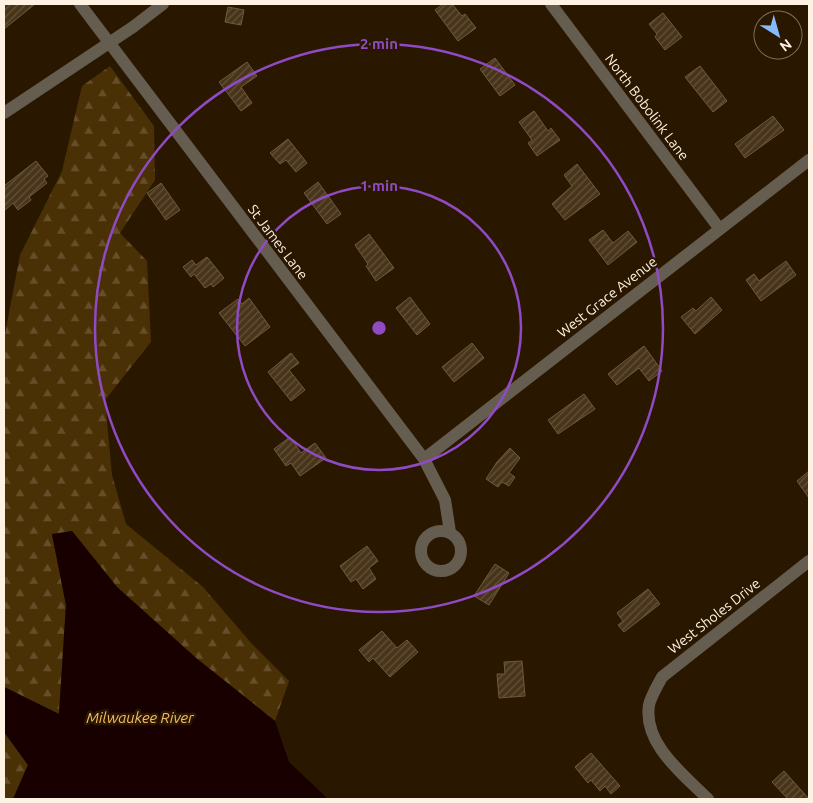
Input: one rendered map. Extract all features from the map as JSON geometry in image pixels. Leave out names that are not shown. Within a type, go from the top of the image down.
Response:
[{"type":"street","name":"St James Lane","points":[[80,4],[424,459],[446,500],[450,532]]},
{"type":"street","points":[[4,113],[134,27],[163,4]]},
{"type":"street","name":"North Bobolink Lane","points":[[550,4],[718,228]]},
{"type":"street","name":"West Grace Avenue","points":[[424,459],[718,228],[809,160]]},
{"type":"street","name":"West Sholes Drive","points":[[708,799],[664,754],[650,727],[649,704],[662,677],[809,561]]},
{"type":"green space","points":[[110,66],[154,126],[155,180],[120,233],[147,261],[151,342],[105,400],[112,475],[126,524],[203,587],[252,644],[289,681],[275,721],[196,658],[117,587],[72,531],[52,535],[66,605],[59,714],[4,687],[4,339],[20,255],[62,171],[82,86]]},
{"type":"green space","points":[[4,732],[28,765],[13,799],[4,799]]},
{"type":"water","name":"Milwaukee River","points":[[72,531],[117,587],[196,658],[275,721],[289,762],[328,799],[13,799],[28,765],[4,732],[4,687],[59,714],[66,605],[52,534]]},
{"type":"building","points":[[4,4],[35,4],[4,29]]},
{"type":"building","points":[[443,4],[452,4],[462,16],[465,14],[476,28],[458,41],[435,10]]},
{"type":"building","points":[[228,7],[244,10],[241,25],[225,22]]},
{"type":"building","points":[[663,13],[682,37],[665,50],[655,37],[657,34],[649,24]]},
{"type":"building","points":[[495,58],[515,85],[500,96],[480,69]]},
{"type":"building","points":[[247,62],[257,76],[241,87],[252,103],[241,111],[219,82]]},
{"type":"building","points":[[700,66],[727,101],[713,112],[685,77]]},
{"type":"building","points":[[534,111],[548,131],[551,128],[560,140],[537,156],[528,143],[532,140],[519,122]]},
{"type":"building","points":[[773,116],[784,130],[745,158],[735,144]]},
{"type":"building","points":[[288,139],[307,163],[296,172],[286,160],[280,164],[270,153]]},
{"type":"building","points":[[36,161],[48,176],[44,179],[47,183],[29,197],[31,200],[18,210],[13,203],[4,211],[4,186]]},
{"type":"building","points":[[577,164],[600,194],[565,220],[552,204],[572,186],[564,175]]},
{"type":"building","points":[[318,182],[341,214],[327,224],[304,193]]},
{"type":"building","points":[[161,183],[180,210],[166,220],[147,193]]},
{"type":"building","points":[[603,230],[613,243],[628,231],[637,242],[608,265],[589,240]]},
{"type":"building","points":[[369,234],[394,268],[376,281],[366,266],[368,264],[355,245]]},
{"type":"building","points":[[207,257],[224,278],[213,287],[211,284],[205,288],[194,274],[191,277],[183,267],[192,260],[196,265]]},
{"type":"building","points":[[786,261],[796,275],[761,301],[746,280],[754,274],[759,281]]},
{"type":"building","points":[[410,297],[430,324],[417,335],[396,308]]},
{"type":"building","points":[[711,297],[722,310],[695,334],[681,317],[693,308],[696,311]]},
{"type":"building","points":[[249,298],[270,327],[245,346],[219,313],[238,299],[242,304]]},
{"type":"building","points":[[472,343],[484,358],[454,382],[442,367]]},
{"type":"building","points":[[644,346],[662,371],[649,381],[639,368],[617,385],[608,374]]},
{"type":"building","points":[[291,353],[299,363],[289,370],[305,390],[291,401],[268,372]]},
{"type":"building","points":[[584,394],[595,409],[558,434],[548,420]]},
{"type":"building","points":[[290,437],[301,453],[315,443],[326,458],[300,476],[291,463],[286,466],[274,449]]},
{"type":"building","points":[[510,448],[520,458],[509,473],[515,477],[509,486],[502,482],[498,487],[486,479],[497,462]]},
{"type":"building","points":[[809,471],[809,498],[797,481]]},
{"type":"building","points":[[367,546],[378,561],[369,568],[376,579],[363,589],[356,579],[351,582],[340,566]]},
{"type":"building","points":[[495,564],[509,573],[489,605],[474,596]]},
{"type":"building","points":[[648,589],[660,604],[624,632],[618,625],[623,621],[617,613]]},
{"type":"building","points":[[382,631],[397,648],[407,640],[418,652],[390,677],[373,658],[369,662],[359,650]]},
{"type":"building","points":[[522,661],[525,696],[499,698],[497,674],[505,674],[504,662]]},
{"type":"building","points":[[591,753],[620,786],[611,794],[605,786],[600,791],[591,780],[588,783],[575,767]]},
{"type":"building","points":[[784,771],[809,799],[788,799],[772,782]]}]
